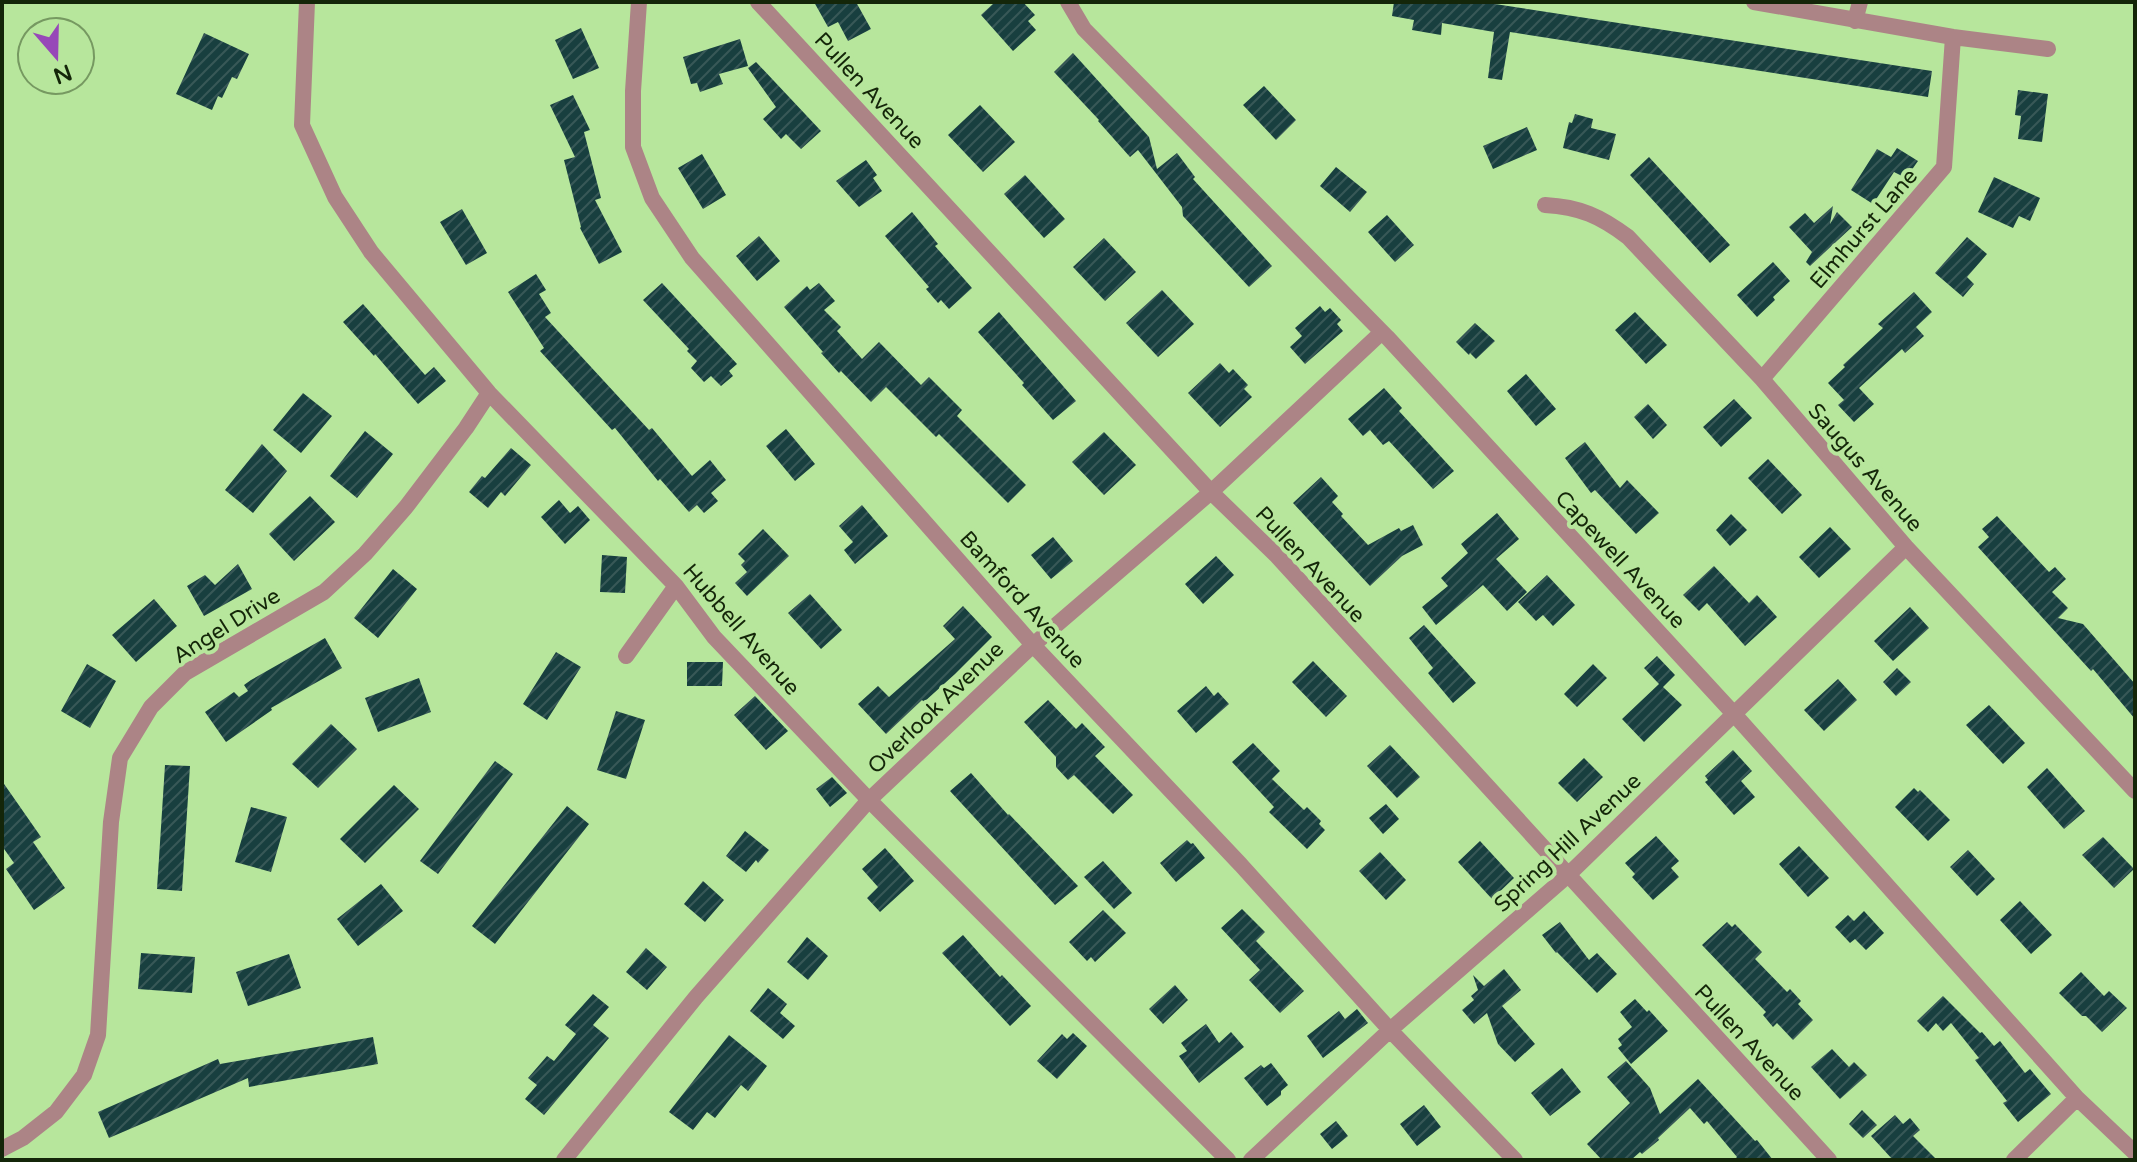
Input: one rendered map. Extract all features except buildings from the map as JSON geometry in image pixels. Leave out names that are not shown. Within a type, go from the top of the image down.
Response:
[{"type":"street","name":"Hubbell Avenue","points":[[307,2],[302,125],[335,197],[371,252],[489,393],[676,586],[714,637],[869,800],[1228,1160]]},
{"type":"street","name":"Bamford Avenue","points":[[639,2],[633,147],[652,198],[692,258],[1033,645],[1241,865],[1390,1030],[1515,1160]]},
{"type":"street","name":"Pullen Avenue","points":[[758,2],[1211,492],[1277,556],[1829,1160]]},
{"type":"street","name":"Capewell Avenue","points":[[1068,2],[1084,29],[1382,332],[1734,714],[2077,1098],[2135,1153]]},
{"type":"street","points":[[1754,2],[1953,37],[2048,49]]},
{"type":"street","points":[[1855,21],[1860,2]]},
{"type":"street","name":"Elmhurst Lane","points":[[1762,379],[1944,167],[1953,37]]},
{"type":"street","name":"Saugus Avenue","points":[[1545,205],[1585,211],[1608,222],[1628,237],[1762,379],[1906,547],[2135,791]]},
{"type":"street","name":"Overlook Avenue","points":[[564,1160],[696,997],[869,800],[1033,645],[1211,492],[1382,332]]},
{"type":"street","name":"Angel Drive","points":[[2,1149],[23,1138],[56,1112],[84,1075],[98,1035],[111,822],[120,758],[151,707],[185,673],[324,592],[365,554],[406,507],[489,393]]},
{"type":"street","name":"Spring Hill Avenue","points":[[1251,1160],[1390,1030],[1567,876],[1906,547]]},
{"type":"street","points":[[626,656],[676,586]]},
{"type":"street","points":[[2014,1160],[2077,1098]]}]
